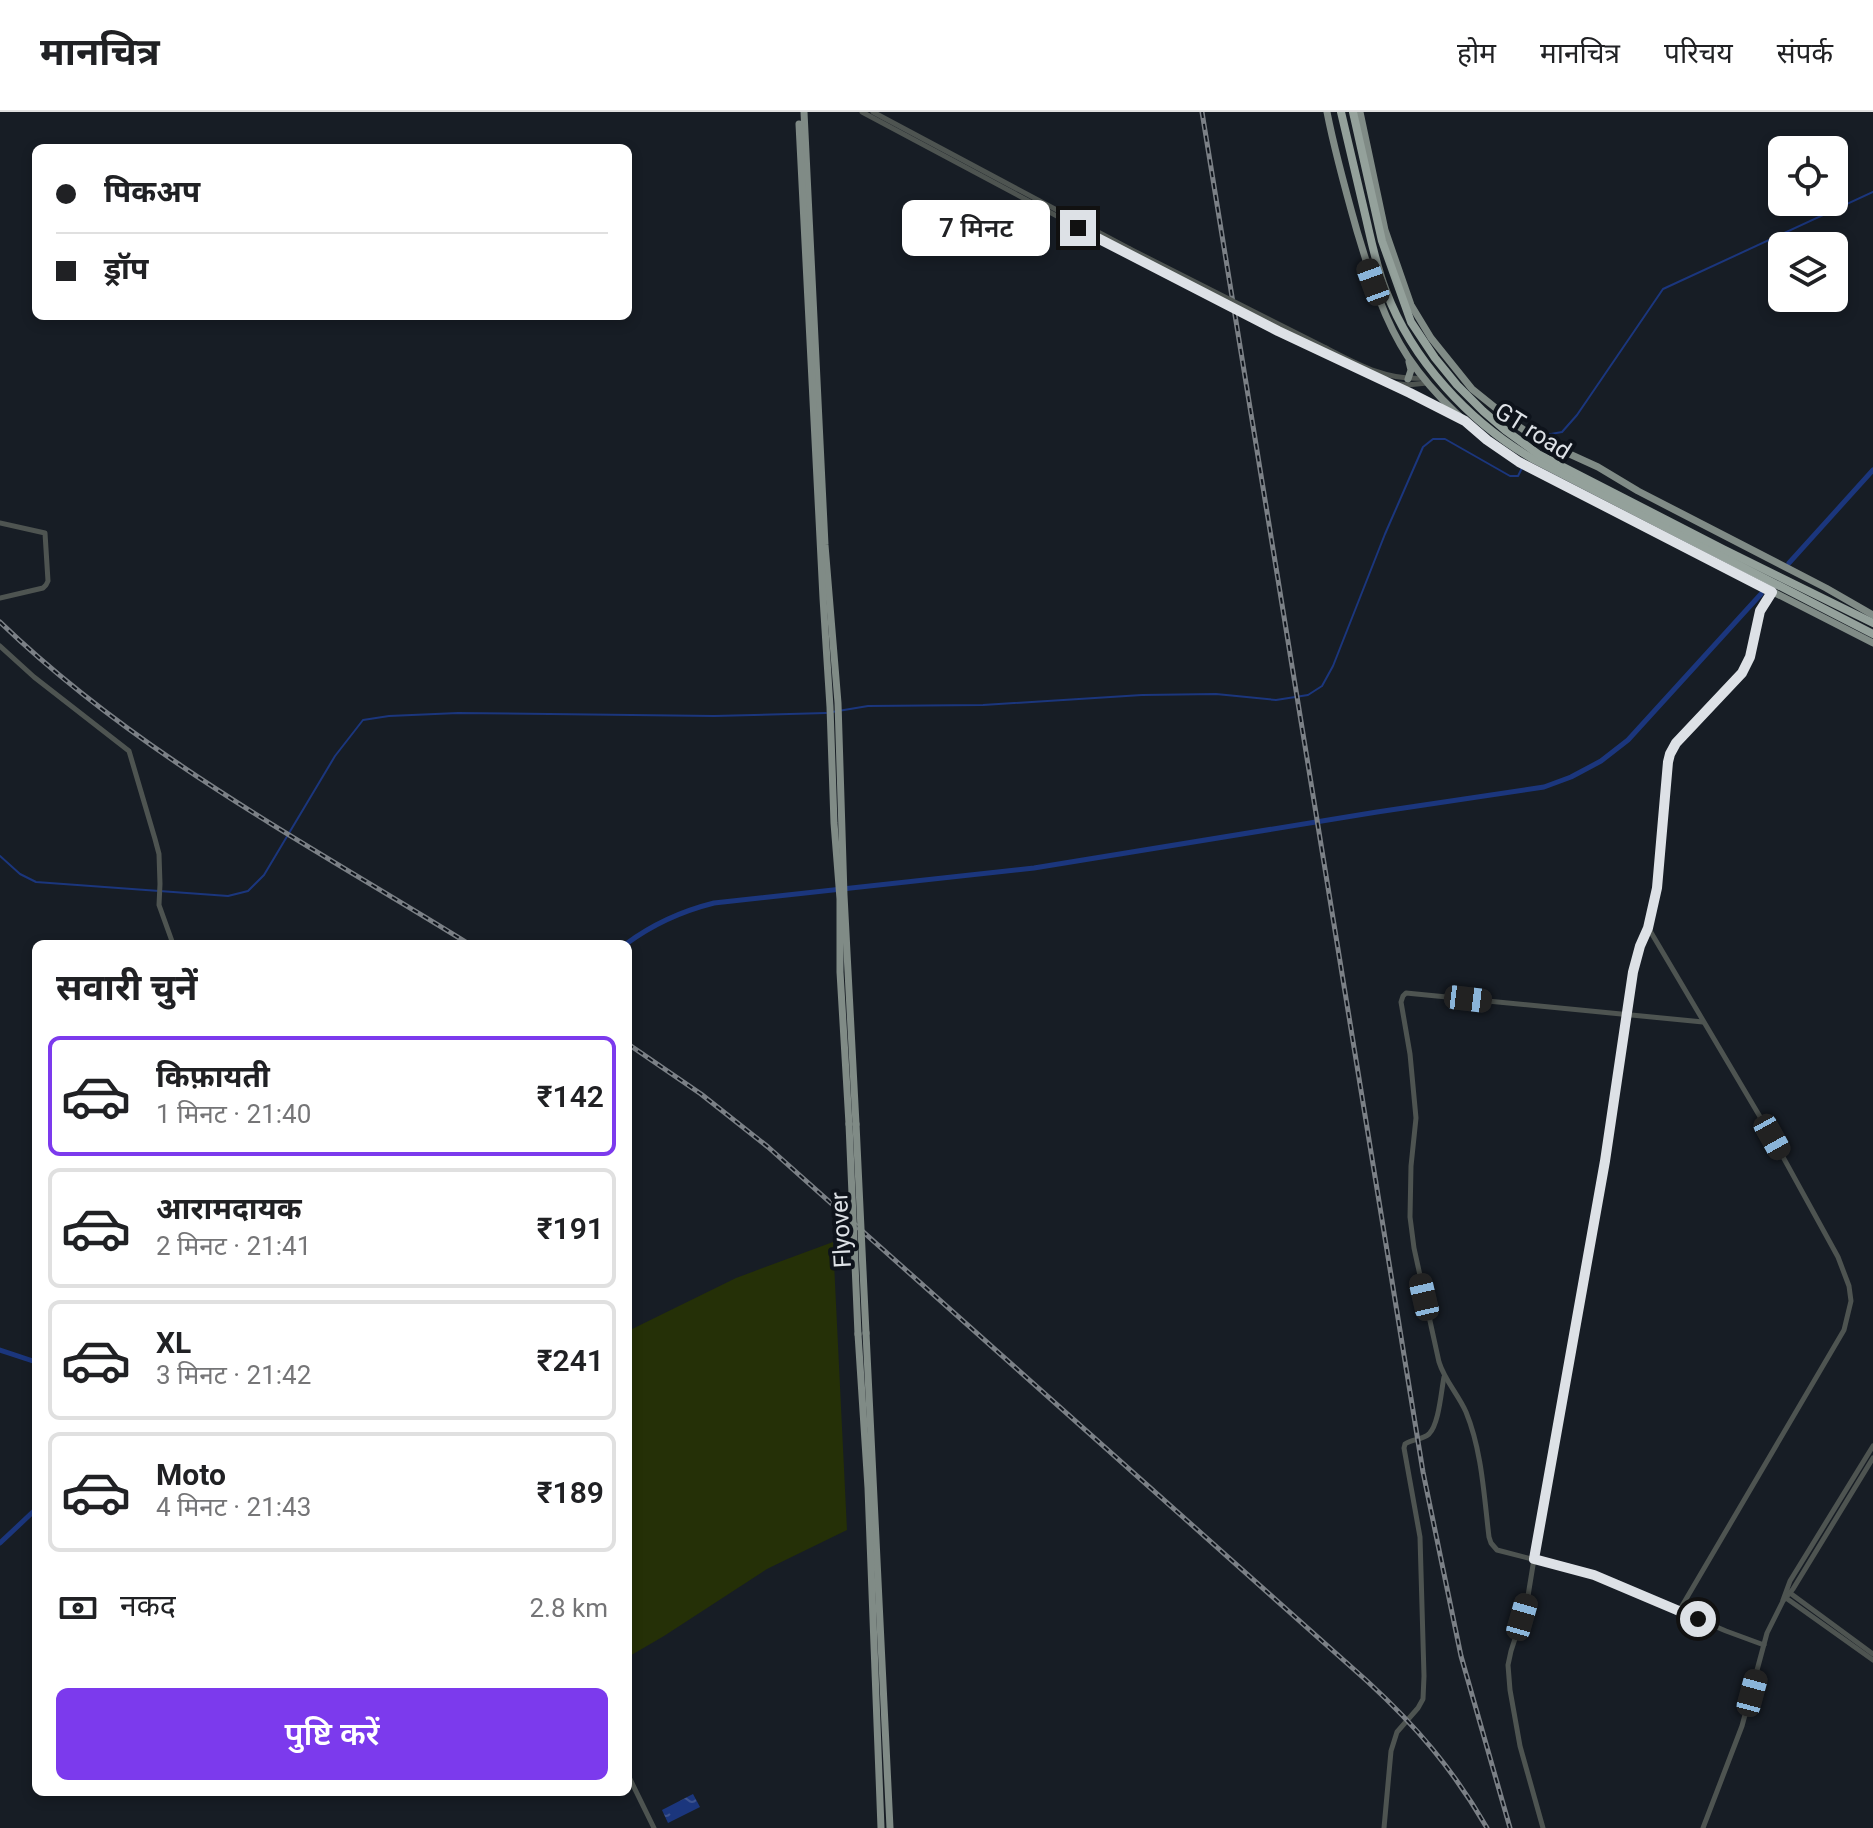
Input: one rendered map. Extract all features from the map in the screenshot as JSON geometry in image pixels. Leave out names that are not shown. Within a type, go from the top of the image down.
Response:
[{"type":"highway","name":"GT road","points":[[1341,112],[1371,242],[1386,291],[1416,349],[1473,416],[1506,443],[1533,459],[1873,634]]},
{"type":"highway","name":"GT road","points":[[1353,112],[1382,241],[1411,322],[1435,358],[1483,411],[1538,454],[1873,623]]},
{"type":"main road","points":[[802,115],[811,112]]},
{"type":"main road","points":[[1327,112],[1345,192],[1382,306],[1396,337],[1425,380],[1465,421],[1519,462],[1873,643]]},
{"type":"main road","points":[[1360,112],[1385,230],[1411,305],[1431,338],[1472,389],[1541,441],[1598,467],[1873,615]]},
{"type":"main road","name":"Flyover","points":[[802,115],[835,719],[844,971],[871,1488]]},
{"type":"main road","points":[[1407,355],[1411,370],[1408,379]]},
{"type":"main road","points":[[1381,380],[1465,421]]},
{"type":"main road","points":[[871,1488],[881,1828]]},
{"type":"main road","points":[[871,1488],[890,1828]]},
{"type":"street","points":[[862,112],[1381,380],[1407,385],[1425,380]]},
{"type":"street","points":[[873,112],[1129,251]]},
{"type":"street","points":[[1324,351],[1390,376],[1425,380]]},
{"type":"street","points":[[0,523],[45,533],[48,581],[43,588],[0,598]]},
{"type":"street","points":[[1543,1828],[1520,1746],[1508,1665],[1527,1602],[1605,1161],[1637,958],[1648,928],[1658,879],[1670,754],[1676,743],[1742,673],[1750,657],[1760,611],[1772,592]]},
{"type":"street","points":[[0,646],[34,677],[129,751],[159,854],[159,905],[172,940]]},
{"type":"street","points":[[1648,928],[1772,1137],[1838,1257],[1851,1301],[1844,1330],[1679,1611]]},
{"type":"street","points":[[1703,1022],[1410,992],[1403,996],[1401,1002],[1416,1118],[1410,1179],[1412,1232],[1420,1281],[1444,1377],[1457,1396],[1471,1429],[1480,1466],[1491,1543],[1502,1552],[1594,1575],[1764,1645]]},
{"type":"street","points":[[1384,1828],[1391,1751],[1397,1732],[1423,1699],[1420,1537],[1404,1448],[1409,1441],[1423,1438],[1433,1429],[1444,1377]]},
{"type":"street","points":[[1703,1828],[1739,1737],[1770,1627],[1873,1446]]},
{"type":"street","points":[[1786,1596],[1873,1458]]},
{"type":"street","points":[[1786,1596],[1873,1657]]},
{"type":"street","points":[[632,1783],[654,1828]]},
{"type":"green space","points":[[833,1242],[847,1530],[767,1569],[632,1655],[632,1329],[736,1278]]},
{"type":"water","points":[[693,1794],[700,1807],[668,1823],[662,1810]]},
{"type":"waterway","points":[[1540,436],[1562,432],[1577,415],[1663,289],[1873,192]]},
{"type":"waterway","points":[[832,712],[868,706],[983,705],[1142,695],[1216,694],[1276,700],[1308,695],[1322,686],[1333,666],[1423,447],[1433,439],[1445,439],[1510,476],[1518,476],[1522,468]]},
{"type":"waterway","points":[[1789,563],[1873,470]]},
{"type":"waterway","points":[[632,940],[668,919],[714,903],[1034,868],[1544,787],[1601,761],[1628,740],[1761,594]]},
{"type":"waterway","points":[[0,856],[20,874],[36,882],[228,896],[248,891],[264,875],[335,756],[363,720],[458,713],[714,716],[826,713]]},
{"type":"waterway","points":[[0,1350],[32,1361]]},
{"type":"waterway","points":[[0,1543],[32,1513]]},
{"type":"railway","points":[[1202,112],[1423,1472],[1461,1656],[1510,1828]]},
{"type":"railway","points":[[0,622],[53,670],[166,756],[462,940]]},
{"type":"railway","points":[[632,1047],[701,1094],[768,1147],[1367,1681],[1433,1749],[1487,1828]]},
{"type":"route","points":[[1078,228],[1278,331],[1465,421],[1519,462],[1772,592],[1760,611],[1747,665],[1676,743],[1668,762],[1657,888],[1633,972],[1605,1161],[1534,1559],[1594,1575],[1698,1619]]}]
